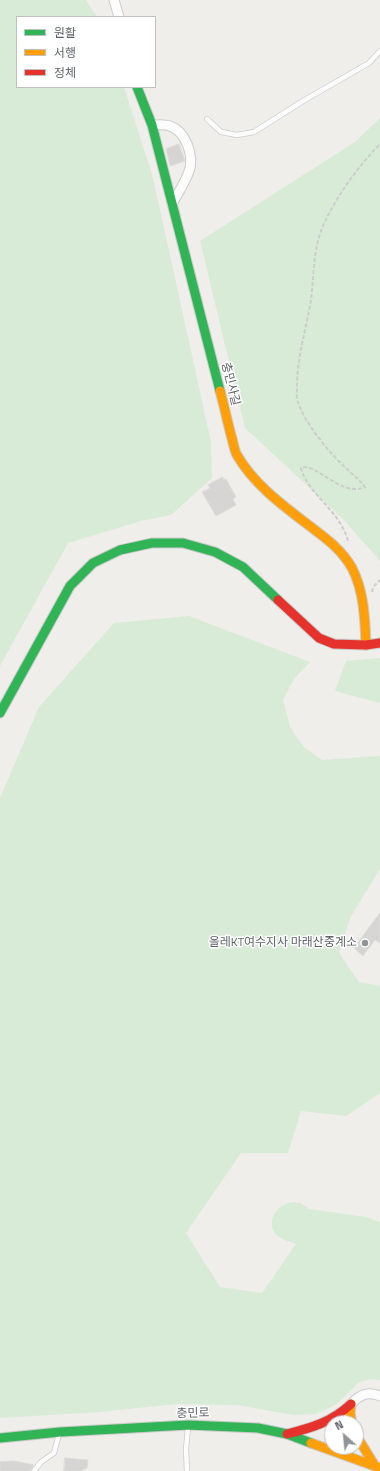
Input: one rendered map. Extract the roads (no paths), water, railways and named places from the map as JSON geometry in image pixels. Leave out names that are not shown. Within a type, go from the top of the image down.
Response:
[{"type":"street","points":[[114,0],[119,16]]},
{"type":"street","name":"충민사길","points":[[137,88],[152,125],[236,454],[247,470],[261,484],[285,506],[337,547],[346,557],[356,576],[362,596],[366,645]]},
{"type":"street","points":[[152,125],[167,125],[175,128],[184,139],[190,155],[191,159],[188,173],[172,204]]},
{"type":"street","points":[[0,713],[70,586],[93,563],[120,550],[146,545],[183,543],[215,552],[244,567],[319,638],[334,644],[366,645],[380,643]]},
{"type":"street","points":[[287,1434],[329,1422],[340,1415],[358,1397],[371,1393],[380,1396]]},
{"type":"street","points":[[344,1415],[351,1404]]},
{"type":"street","points":[[350,1415],[351,1404]]},
{"type":"street","name":"충민로","points":[[0,1438],[60,1432],[188,1425],[258,1428],[287,1434],[324,1447]]},
{"type":"street","points":[[364,1447],[378,1467]]},
{"type":"street","name":"충민로","points":[[346,1455],[378,1467]]},
{"type":"lane","points":[[207,119],[220,132],[237,135],[254,132],[303,101],[369,63],[380,51]]},
{"type":"lane","points":[[187,1471],[186,1449],[188,1425]]},
{"type":"lane","points":[[34,1471],[41,1462],[54,1453],[60,1432]]},
{"type":"place","name":"올레KT여수지사 마래산중계소","points":[[365,943]]}]
